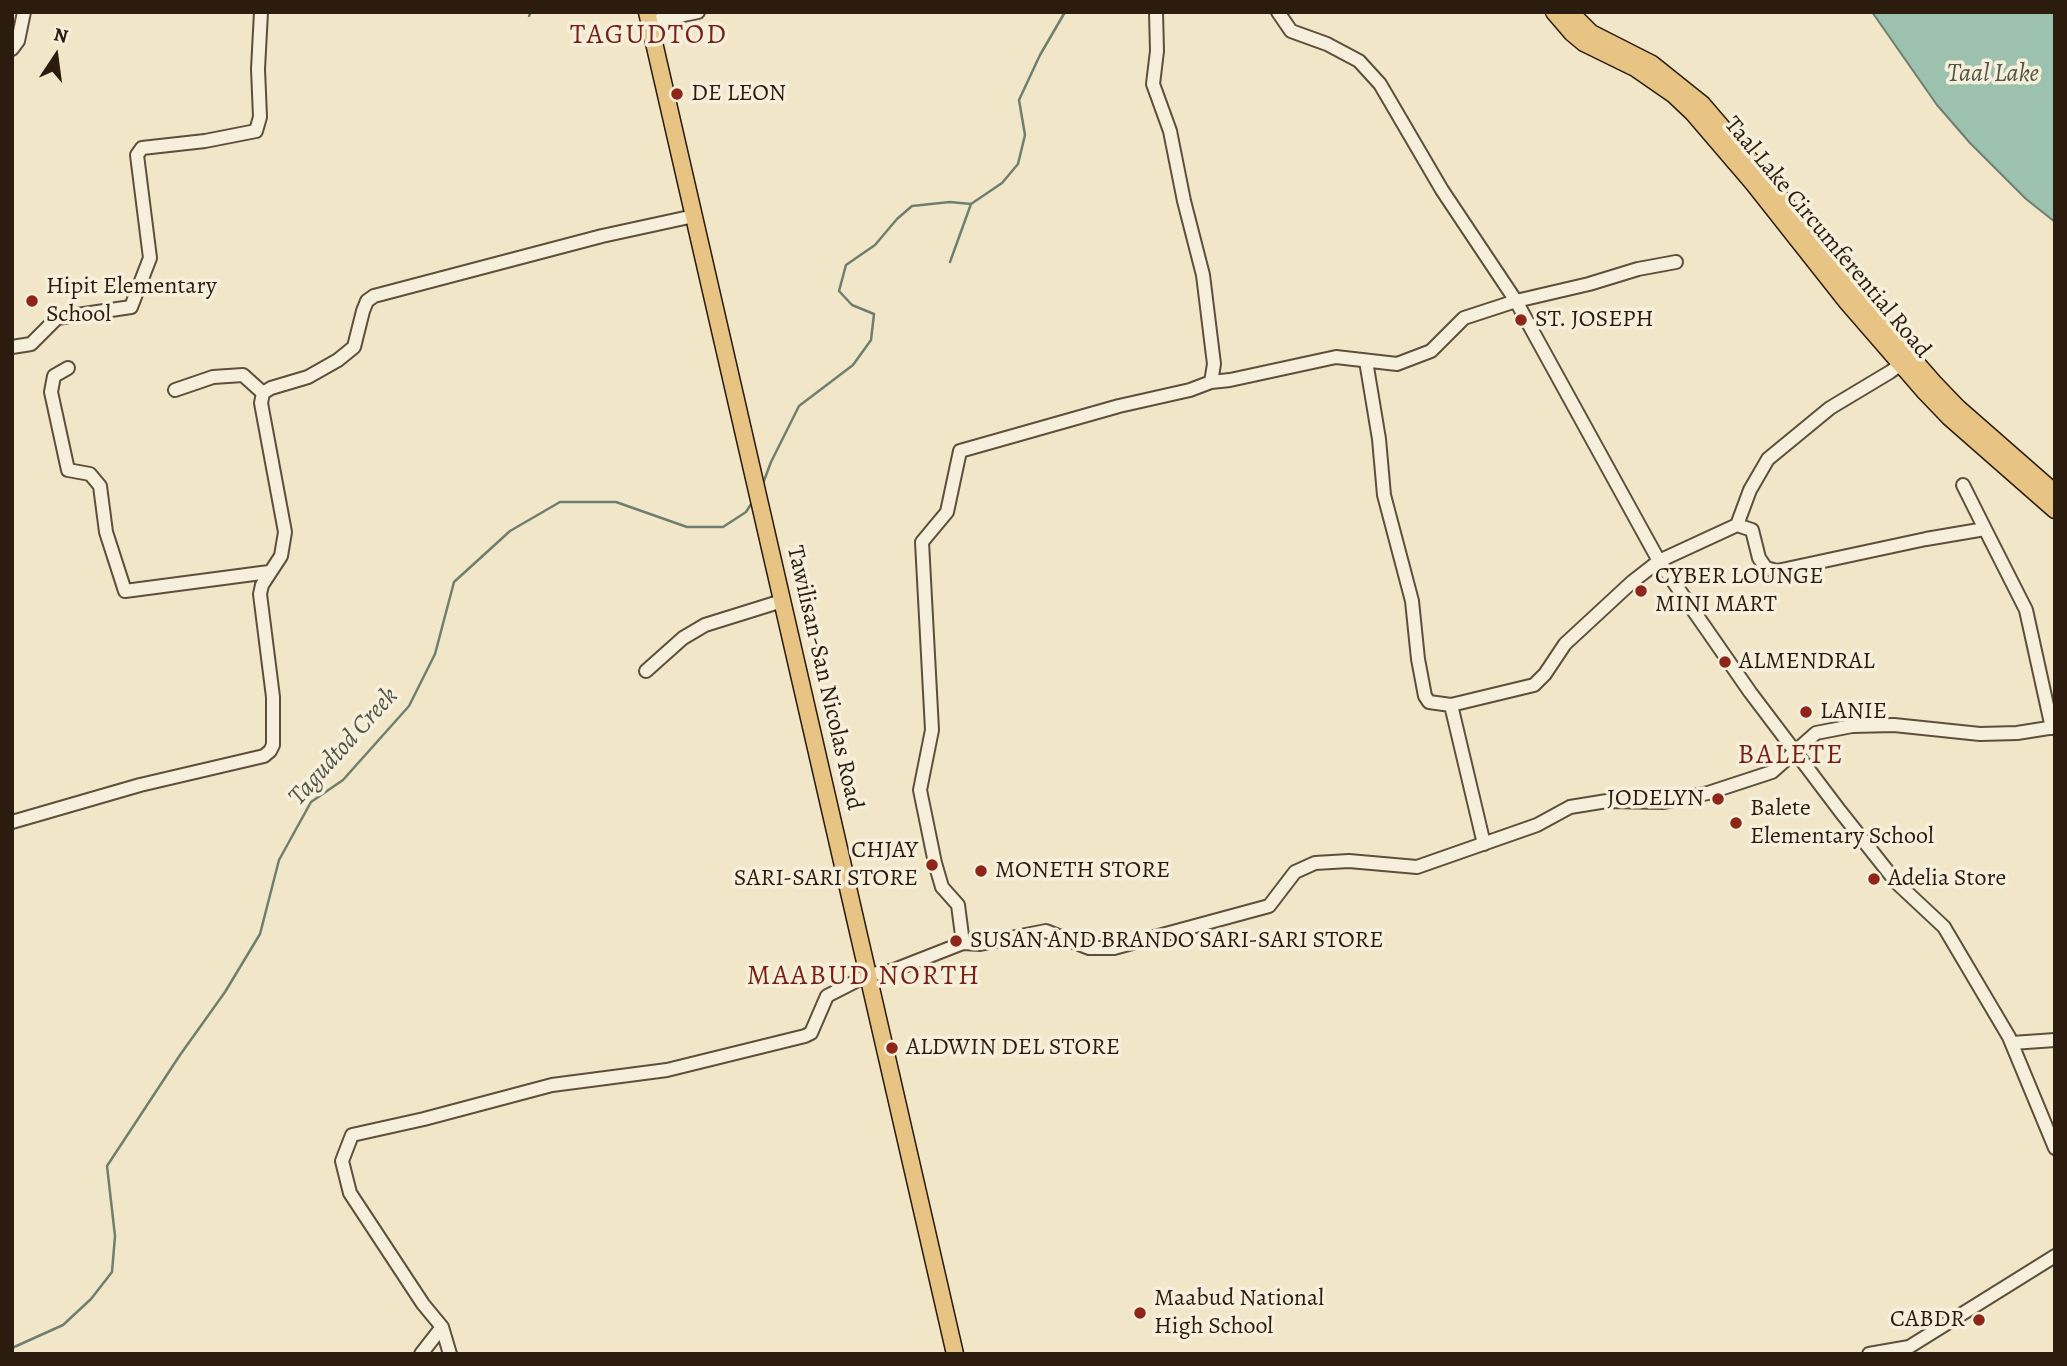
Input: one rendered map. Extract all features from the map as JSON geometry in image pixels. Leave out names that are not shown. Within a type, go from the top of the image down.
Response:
[{"type":"main road","name":"Taal Lake Circumferential Road","points":[[1554,12],[1584,43],[1635,68],[1674,95],[1693,113],[1753,183],[1838,291],[1906,361]]},
{"type":"main road","name":"Taal Lake Circumferential Road","points":[[1570,12],[1591,33],[1651,64],[1702,104],[1763,175],[1949,417],[2031,481],[2055,493]]},
{"type":"main road","name":"Tawilisan-San Nicolas Road","points":[[648,17],[955,1354]]},
{"type":"main road","name":"Taal Lake Circumferential Road","points":[[2031,481],[2055,510]]},
{"type":"street","points":[[12,49],[18,41],[24,12]]},
{"type":"street","points":[[12,348],[31,344],[57,318],[131,307],[150,258],[137,155],[142,148],[205,141],[256,131],[260,117],[258,69],[261,12]]},
{"type":"street","points":[[648,17],[698,12]]},
{"type":"street","points":[[1156,12],[1157,51],[1153,84],[1170,131],[1203,275],[1214,363],[1212,382]]},
{"type":"street","points":[[1278,12],[1291,31],[1327,44],[1359,61],[1380,84],[1442,190],[1516,301],[1659,561],[1796,753],[1897,883],[1944,927],[2012,1043],[2055,1148]]},
{"type":"street","points":[[12,822],[140,785],[264,756],[270,751],[273,745],[272,696],[260,594],[269,572],[281,556],[285,532],[261,403],[263,393],[308,377],[338,360],[354,347],[363,311],[374,296],[603,236],[694,216]]},
{"type":"street","points":[[963,943],[958,905],[942,887],[920,790],[932,730],[922,542],[947,512],[960,451],[1212,382],[1336,357],[1397,364],[1431,351],[1464,318],[1516,301],[1676,262]]},
{"type":"street","points":[[1366,361],[1379,439],[1384,495],[1412,601],[1418,659],[1425,696],[1429,702],[1451,705],[1534,685],[1566,645],[1632,582],[1659,561],[1737,525],[1752,530],[1759,558],[1766,568],[1777,571],[1985,529]]},
{"type":"street","points":[[1737,525],[1749,491],[1768,459],[1830,408],[1906,361]]},
{"type":"street","points":[[68,368],[54,376],[51,392],[68,470],[90,474],[100,486],[106,532],[125,591],[269,572]]},
{"type":"street","points":[[175,390],[212,377],[243,375],[263,393]]},
{"type":"street","points":[[450,1354],[442,1327],[415,1293],[350,1193],[342,1161],[352,1135],[552,1085],[667,1070],[805,1036],[811,1033],[827,996],[868,975],[894,970],[963,943],[980,944],[1046,931],[1089,948],[1114,948],[1269,906],[1294,872],[1315,863],[1349,861],[1417,867],[1537,825],[1570,807],[1607,801],[1664,802],[1708,793],[1772,772],[1816,733],[1852,726],[1894,725],[1980,734],[2053,728],[2026,610],[1963,485]]},
{"type":"street","points":[[646,671],[683,638],[705,625],[782,601]]},
{"type":"street","points":[[1451,705],[1484,844]]},
{"type":"street","points":[[2012,1043],[2055,1040]]},
{"type":"street","points":[[1870,1354],[1909,1347],[2055,1256]]},
{"type":"street","points":[[421,1354],[442,1327]]},
{"type":"water","name":"Taal Lake","points":[[1872,12],[2055,12],[2055,222],[2026,199],[1970,143],[1937,105]]},
{"type":"waterway","points":[[529,16],[531,12]]},
{"type":"waterway","name":"Tagudtod Creek","points":[[762,486],[799,406],[853,365],[871,340],[874,314],[852,305],[839,291],[846,265],[875,245],[912,206],[950,202],[971,204],[1002,183],[1018,164],[1025,135],[1019,100],[1040,55],[1065,12]]},
{"type":"waterway","points":[[950,262],[971,204]]},
{"type":"waterway","name":"Tagudtod Creek","points":[[12,1348],[63,1325],[91,1299],[112,1272],[115,1236],[107,1166],[225,992],[260,934],[279,860],[311,802],[343,780],[409,706],[435,654],[454,582],[510,531],[560,502],[616,502],[687,527],[723,527],[746,512],[753,501]]},
{"type":"place","name":"DE LEON","points":[[677,94]]},
{"type":"place","name":"Hipit Elementary School","points":[[32,301]]},
{"type":"place","name":"ST. JOSEPH","points":[[1521,320]]},
{"type":"place","name":"CYBER LOUNGE MINI MART","points":[[1641,591]]},
{"type":"place","name":"ALMENDRAL","points":[[1725,662]]},
{"type":"place","name":"LANIE","points":[[1806,712]]},
{"type":"place","name":"JODELYN","points":[[1718,799]]},
{"type":"place","name":"Balete Elementary School","points":[[1736,823]]},
{"type":"place","name":"CHJAY SARI-SARI STORE","points":[[932,865]]},
{"type":"place","name":"MONETH STORE","points":[[981,871]]},
{"type":"place","name":"Adelia Store","points":[[1874,879]]},
{"type":"place","name":"SUSAN AND BRANDO SARI-SARI STORE","points":[[956,941]]},
{"type":"place","name":"ALDWIN DEL STORE","points":[[892,1048]]},
{"type":"place","name":"Maabud National High School","points":[[1140,1313]]},
{"type":"place","name":"CABDR","points":[[1979,1320]]},
{"type":"district","name":"TAGUDTOD","points":[[649,36]]},
{"type":"district","name":"BALETE","points":[[1791,756]]},
{"type":"district","name":"MAABUD NORTH","points":[[864,977]]}]
